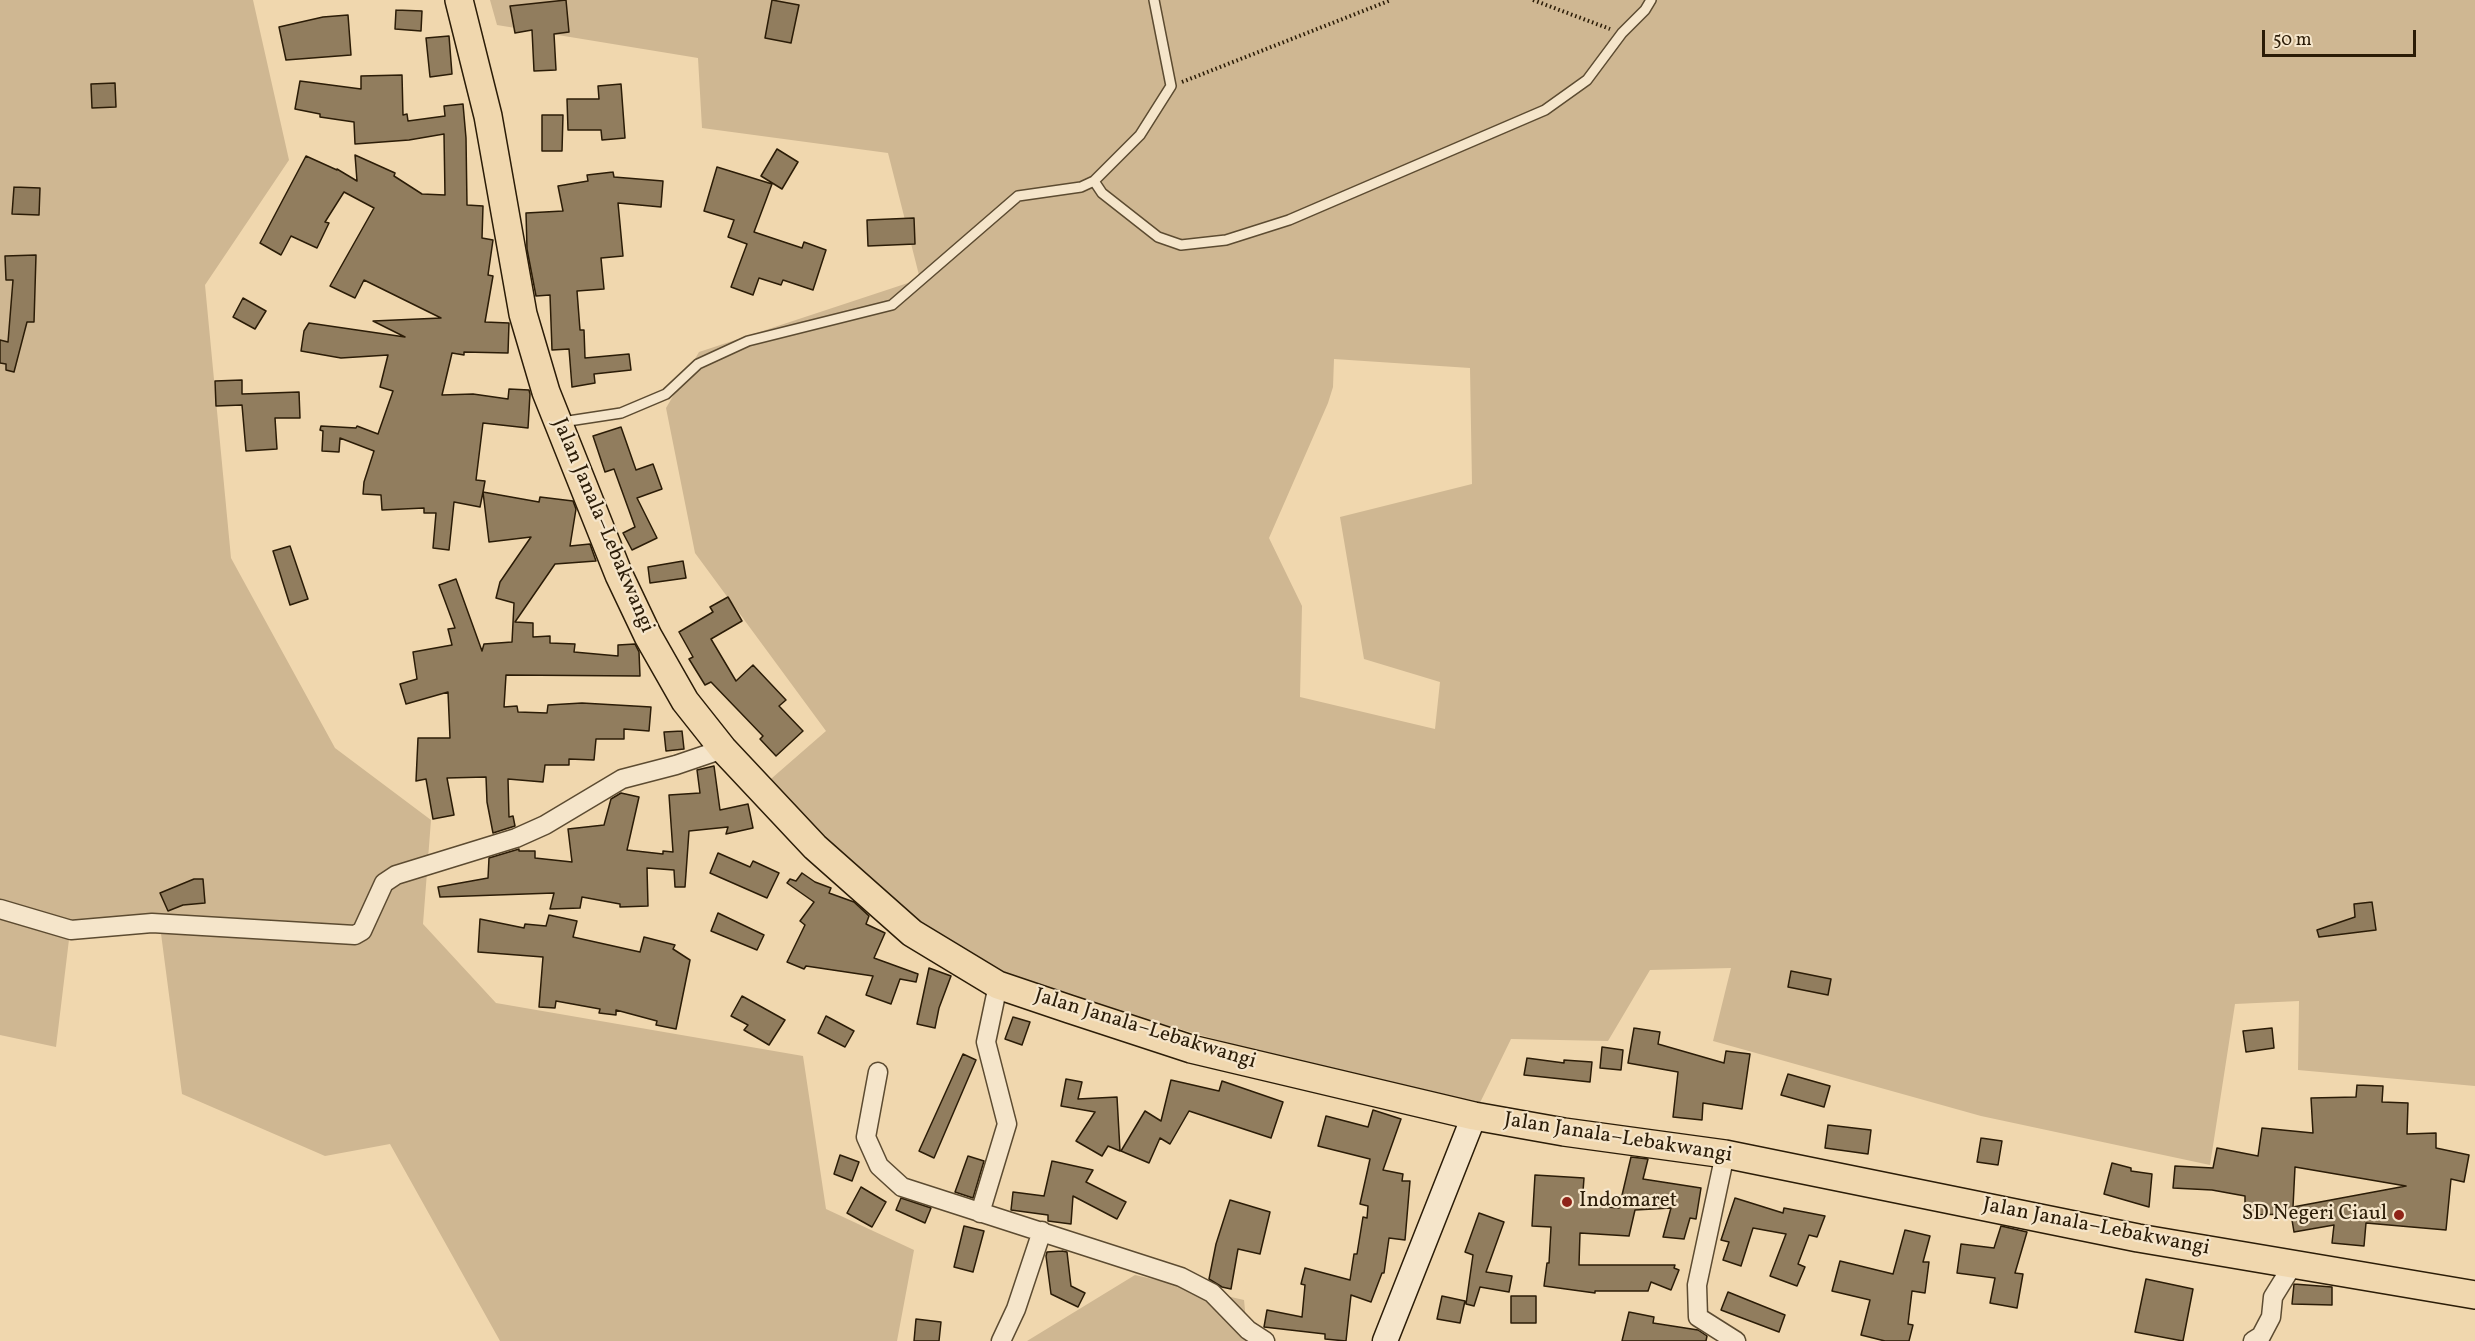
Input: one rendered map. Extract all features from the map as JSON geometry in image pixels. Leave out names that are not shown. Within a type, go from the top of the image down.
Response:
[{"type":"main road","name":"Jalan Janala–Lebakwangi","points":[[459,0],[488,116],[523,314],[546,392],[619,576],[648,636],[685,701],[723,750],[815,847],[912,933],[998,985],[1191,1049],[1474,1116],[1564,1132],[1725,1154],[2138,1238],[2475,1295]]},
{"type":"street","points":[[0,909],[71,930],[152,923],[355,936],[362,931],[384,883],[396,874],[516,838],[545,825],[622,779],[723,750]]},
{"type":"street","points":[[980,1214],[1007,1124],[986,1042],[998,985]]},
{"type":"street","points":[[878,1072],[866,1137],[879,1166],[902,1187],[1181,1277],[1212,1293],[1248,1330],[1265,1341]]},
{"type":"street","points":[[1385,1341],[1474,1116]]},
{"type":"street","points":[[1725,1154],[1696,1285],[1698,1317],[1736,1341]]},
{"type":"street","points":[[1001,1341],[1016,1309],[1042,1231]]},
{"type":"street","points":[[2253,1341],[2261,1336],[2271,1317],[2273,1297],[2294,1263]]},
{"type":"lane","points":[[559,422],[621,413],[666,394],[698,364],[748,341],[892,305],[1018,196],[1081,187],[1094,181],[1140,135],[1171,86],[1154,0]]},
{"type":"lane","points":[[1094,181],[1102,193],[1158,237],[1181,245],[1226,240],[1289,220],[1545,110],[1587,80],[1622,33],[1646,10],[1651,0]]},
{"type":"path","points":[[1171,86],[1391,0]]},
{"type":"path","points":[[1533,0],[1622,33]]},
{"type":"shaded area","points":[[0,0],[253,0],[289,160],[205,285],[231,558],[335,748],[431,820],[423,924],[496,1003],[803,1056],[826,1209],[914,1250],[897,1341],[500,1341],[390,1144],[325,1156],[182,1094],[160,926],[71,923],[56,1047],[0,1035]]},
{"type":"shaded area","points":[[490,0],[2475,0],[2475,1086],[2298,1070],[2299,1001],[2235,1004],[2210,1165],[1981,1116],[1713,1041],[1731,968],[1650,970],[1608,1041],[1511,1039],[1475,1113],[996,977],[868,888],[764,785],[826,731],[695,553],[666,408],[699,352],[920,279],[888,153],[702,128],[698,58],[497,25]],"holes":[[[1334,359],[1470,368],[1472,484],[1340,517],[1364,659],[1440,682],[1435,729],[1300,697],[1302,606],[1269,538],[1328,403],[1333,387]]]},
{"type":"shaded area","points":[[1135,1275],[1244,1300],[1248,1341],[1027,1341]]},
{"type":"building","points":[[566,0],[569,32],[554,34],[556,70],[534,71],[532,30],[515,33],[510,6]]},
{"type":"building","points":[[772,0],[799,5],[791,43],[765,38]]},
{"type":"building","points":[[396,10],[422,11],[421,31],[395,29]]},
{"type":"building","points":[[348,15],[351,55],[286,60],[279,27],[323,17]]},
{"type":"building","points":[[449,36],[452,74],[430,77],[426,38]]},
{"type":"building","points":[[402,75],[403,115],[407,114],[408,121],[445,116],[444,106],[463,104],[467,205],[483,206],[482,238],[493,240],[488,275],[493,276],[485,322],[509,323],[508,353],[464,352],[464,355],[452,353],[442,395],[473,394],[508,399],[509,389],[529,390],[530,394],[528,428],[483,423],[476,480],[485,481],[480,507],[454,502],[449,550],[433,548],[436,513],[424,513],[424,508],[382,510],[381,495],[363,494],[364,482],[374,451],[340,438],[339,452],[322,451],[321,426],[356,428],[357,426],[378,434],[393,391],[380,387],[388,355],[341,358],[301,351],[304,331],[309,323],[405,337],[373,321],[441,318],[364,280],[355,298],[330,286],[374,208],[344,192],[325,222],[329,223],[317,248],[291,236],[281,255],[260,243],[306,156],[337,169],[357,181],[355,155],[395,173],[394,176],[422,194],[445,195],[444,134],[409,140],[355,144],[354,122],[320,117],[320,114],[295,109],[300,81],[361,89],[361,76]]},
{"type":"building","points":[[115,83],[116,107],[92,108],[91,84]]},
{"type":"building","points":[[621,84],[625,138],[602,140],[601,130],[568,130],[567,99],[599,99],[598,86]]},
{"type":"building","points":[[542,115],[563,115],[562,151],[542,151]]},
{"type":"building","points":[[777,149],[798,162],[782,189],[761,176]]},
{"type":"building","points":[[717,167],[772,184],[754,232],[802,248],[804,242],[826,250],[813,290],[783,280],[781,285],[759,278],[753,295],[731,287],[747,244],[728,237],[734,220],[704,211]]},
{"type":"building","points":[[613,172],[614,177],[663,181],[661,207],[618,203],[623,256],[601,258],[604,289],[577,291],[580,330],[584,330],[585,358],[629,354],[631,370],[594,374],[595,383],[572,387],[569,349],[552,350],[550,295],[536,296],[527,249],[526,213],[563,211],[558,186],[588,181],[587,175]]},
{"type":"building","points":[[14,187],[40,188],[39,215],[12,214]]},
{"type":"building","points":[[914,218],[915,244],[868,246],[867,220]]},
{"type":"building","points":[[36,255],[34,322],[27,322],[14,372],[6,370],[6,364],[0,363],[0,340],[8,342],[13,280],[6,280],[5,256]]},
{"type":"building","points":[[243,298],[266,311],[255,329],[233,317]]},
{"type":"building","points":[[242,380],[242,394],[299,392],[300,418],[275,418],[277,449],[246,451],[242,405],[216,406],[215,381]]},
{"type":"building","points":[[621,427],[636,470],[653,464],[662,489],[637,498],[657,538],[632,550],[623,533],[635,527],[614,469],[605,472],[593,436]]},
{"type":"building","points":[[483,492],[539,502],[540,497],[573,501],[576,509],[570,546],[590,544],[596,561],[555,564],[515,622],[533,623],[533,637],[550,636],[550,643],[575,644],[574,652],[618,656],[618,645],[635,644],[639,652],[640,676],[506,675],[504,707],[517,706],[518,712],[547,713],[548,705],[582,703],[651,707],[649,731],[624,729],[624,739],[596,739],[594,760],[569,759],[569,765],[545,765],[543,782],[508,779],[509,817],[513,816],[515,826],[493,833],[487,802],[486,777],[447,778],[454,815],[433,819],[426,779],[416,781],[418,738],[450,738],[448,692],[406,704],[400,684],[417,679],[413,652],[452,645],[448,629],[455,628],[439,585],[456,579],[482,651],[484,644],[512,642],[514,603],[496,598],[500,582],[531,537],[489,542]]},
{"type":"building","points":[[290,546],[308,599],[290,605],[273,551]]},
{"type":"building","points":[[683,561],[686,578],[650,583],[648,567]]},
{"type":"building","points":[[728,597],[742,621],[711,639],[736,681],[753,665],[786,700],[779,706],[803,731],[776,756],[760,739],[763,736],[711,682],[705,685],[689,659],[693,657],[679,632],[713,612],[710,607]]},
{"type":"building","points":[[682,731],[684,749],[666,751],[664,732]]},
{"type":"building","points":[[714,766],[720,810],[748,804],[753,828],[726,834],[728,827],[689,831],[685,887],[675,887],[674,870],[647,868],[648,906],[620,907],[620,904],[582,897],[580,908],[550,909],[554,893],[440,897],[438,887],[488,878],[489,858],[519,849],[519,851],[535,851],[535,858],[572,862],[568,829],[604,825],[611,799],[621,793],[639,797],[627,850],[663,854],[663,851],[673,852],[669,795],[700,793],[697,770]]},
{"type":"building","points":[[718,853],[750,867],[753,861],[779,873],[767,898],[710,873]]},
{"type":"building","points":[[802,873],[815,882],[831,888],[829,893],[854,902],[869,916],[866,924],[885,933],[874,958],[918,974],[916,982],[900,979],[891,1004],[866,995],[873,976],[806,966],[804,969],[787,962],[805,925],[800,921],[814,902],[787,883],[790,879],[796,881]]},
{"type":"building","points":[[194,879],[203,879],[205,903],[183,905],[168,911],[160,893]]},
{"type":"building","points":[[2372,902],[2376,930],[2319,937],[2317,930],[2355,917],[2354,904]]},
{"type":"building","points":[[718,913],[764,935],[757,950],[711,931]]},
{"type":"building","points":[[549,915],[577,921],[573,937],[640,952],[644,937],[675,945],[673,949],[690,960],[676,1029],[656,1025],[657,1021],[616,1010],[616,1015],[599,1013],[600,1009],[556,1001],[555,1008],[539,1007],[543,957],[478,952],[480,919],[524,928],[525,924],[546,926]]},
{"type":"building","points":[[929,968],[951,976],[939,1008],[935,1028],[917,1024]]},
{"type":"building","points":[[1791,971],[1831,979],[1828,995],[1788,987]]},
{"type":"building","points":[[742,996],[785,1020],[769,1045],[744,1030],[748,1025],[731,1016]]},
{"type":"building","points":[[826,1016],[854,1031],[845,1047],[818,1033]]},
{"type":"building","points":[[1013,1017],[1030,1022],[1022,1045],[1005,1039]]},
{"type":"building","points":[[1634,1028],[1660,1032],[1658,1044],[1724,1063],[1726,1051],[1750,1054],[1742,1109],[1703,1103],[1702,1120],[1673,1117],[1678,1072],[1628,1063]]},
{"type":"building","points":[[2272,1028],[2274,1048],[2246,1052],[2243,1031]]},
{"type":"building","points":[[1602,1047],[1623,1050],[1621,1070],[1600,1068]]},
{"type":"building","points":[[963,1054],[976,1060],[934,1158],[919,1151]]},
{"type":"building","points":[[1527,1058],[1564,1063],[1564,1060],[1592,1062],[1590,1082],[1524,1075]]},
{"type":"building","points":[[1788,1074],[1830,1086],[1824,1107],[1781,1095]]},
{"type":"building","points":[[1066,1079],[1082,1082],[1078,1099],[1117,1097],[1120,1151],[1108,1146],[1102,1156],[1076,1141],[1095,1112],[1061,1106]]},
{"type":"building","points":[[1171,1080],[1219,1091],[1222,1081],[1283,1102],[1271,1138],[1189,1111],[1170,1144],[1160,1138],[1149,1163],[1121,1151],[1145,1111],[1161,1121]]},
{"type":"building","points":[[2357,1085],[2383,1086],[2382,1102],[2408,1103],[2407,1134],[2436,1133],[2436,1148],[2469,1155],[2464,1182],[2451,1179],[2446,1230],[2366,1223],[2364,1246],[2332,1243],[2334,1225],[2294,1232],[2291,1214],[2245,1215],[2245,1196],[2212,1190],[2173,1188],[2175,1166],[2213,1168],[2217,1148],[2258,1156],[2262,1128],[2313,1133],[2311,1098],[2356,1097]],"holes":[[[2295,1167],[2406,1186],[2293,1207]]]},
{"type":"building","points":[[1373,1110],[1401,1119],[1383,1170],[1403,1174],[1402,1181],[1410,1181],[1405,1240],[1389,1238],[1384,1273],[1382,1273],[1371,1302],[1351,1295],[1346,1341],[1325,1339],[1325,1334],[1264,1327],[1267,1310],[1302,1317],[1305,1285],[1301,1284],[1305,1268],[1350,1280],[1363,1217],[1367,1218],[1368,1206],[1360,1204],[1370,1159],[1318,1146],[1326,1116],[1368,1127]]},
{"type":"building","points":[[1828,1125],[1871,1130],[1868,1154],[1825,1148]]},
{"type":"building","points":[[1981,1138],[2002,1141],[1998,1165],[1977,1162]]},
{"type":"building","points":[[840,1155],[859,1162],[852,1181],[834,1174]]},
{"type":"building","points":[[968,1156],[984,1161],[973,1198],[955,1192]]},
{"type":"building","points":[[1631,1157],[1648,1159],[1643,1179],[1701,1188],[1696,1219],[1690,1218],[1684,1239],[1663,1237],[1671,1208],[1635,1210],[1629,1236],[1580,1233],[1579,1265],[1675,1265],[1674,1268],[1679,1270],[1671,1290],[1651,1282],[1648,1291],[1595,1291],[1595,1293],[1544,1286],[1547,1263],[1549,1263],[1551,1227],[1532,1226],[1535,1175],[1584,1178],[1582,1205],[1619,1208]]},
{"type":"building","points":[[1052,1161],[1093,1170],[1086,1182],[1126,1202],[1117,1219],[1073,1196],[1071,1224],[1048,1221],[1048,1215],[1011,1210],[1013,1192],[1044,1196]]},
{"type":"building","points":[[2112,1163],[2131,1168],[2131,1171],[2152,1174],[2149,1207],[2104,1194]]},
{"type":"building","points":[[861,1187],[886,1202],[872,1227],[847,1213]]},
{"type":"building","points":[[901,1198],[931,1208],[925,1223],[896,1210]]},
{"type":"building","points":[[1735,1198],[1783,1213],[1784,1208],[1825,1216],[1817,1237],[1809,1235],[1798,1264],[1805,1267],[1797,1286],[1770,1276],[1786,1234],[1753,1228],[1741,1266],[1723,1260],[1729,1242],[1721,1240]]},
{"type":"building","points":[[1230,1200],[1270,1212],[1260,1254],[1238,1249],[1231,1289],[1222,1287],[1209,1279],[1216,1244]]},
{"type":"building","points":[[1479,1213],[1504,1222],[1486,1272],[1512,1276],[1509,1292],[1480,1287],[1474,1306],[1466,1304],[1473,1255],[1465,1252]]},
{"type":"building","points":[[964,1226],[984,1231],[973,1272],[954,1267]]},
{"type":"building","points":[[2001,1226],[2027,1232],[2015,1273],[2023,1274],[2017,1308],[1990,1303],[1995,1278],[1957,1273],[1961,1244],[1994,1248]]},
{"type":"building","points":[[1905,1230],[1930,1236],[1923,1262],[1929,1262],[1925,1293],[1912,1291],[1908,1324],[1913,1325],[1909,1341],[1885,1341],[1861,1335],[1870,1300],[1832,1291],[1840,1261],[1893,1274]]},
{"type":"building","points":[[1047,1252],[1067,1252],[1071,1286],[1085,1293],[1078,1307],[1051,1294]]},
{"type":"building","points":[[2146,1279],[2193,1289],[2183,1341],[2135,1332]]},
{"type":"building","points":[[2294,1284],[2332,1287],[2332,1305],[2292,1304]]},
{"type":"building","points":[[1728,1292],[1785,1315],[1779,1332],[1721,1310]]},
{"type":"building","points":[[1442,1296],[1465,1301],[1460,1323],[1437,1319]]},
{"type":"building","points":[[1511,1296],[1536,1296],[1536,1323],[1511,1323]]},
{"type":"building","points":[[1629,1312],[1654,1317],[1653,1323],[1698,1330],[1707,1336],[1706,1341],[1622,1341]]},
{"type":"building","points":[[916,1319],[941,1322],[939,1341],[914,1341]]},
{"type":"place","name":"Indomaret","points":[[1567,1202]]},
{"type":"place","name":"SD Negeri Ciaul","points":[[2399,1215]]}]
